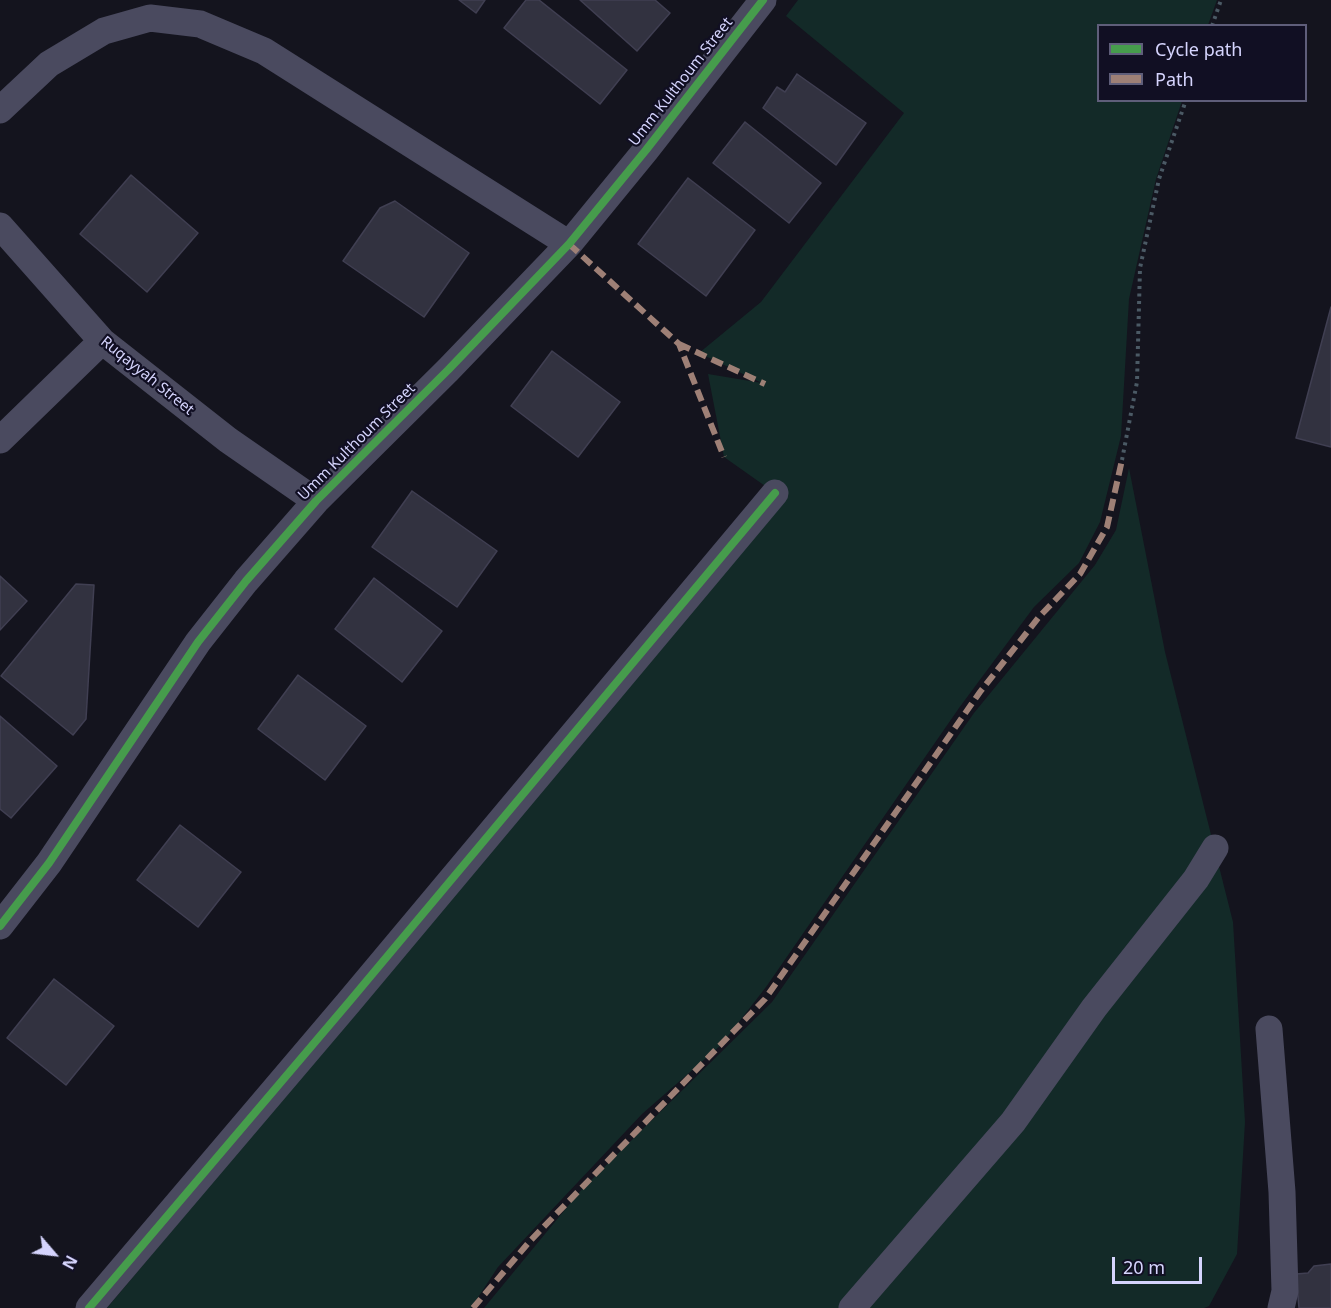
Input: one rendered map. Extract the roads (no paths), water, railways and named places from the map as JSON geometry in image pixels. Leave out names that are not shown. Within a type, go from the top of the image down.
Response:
[{"type":"street","name":"Umm Kulthoum Street","points":[[0,926],[55,853],[198,642],[246,581],[316,501],[448,370],[569,244],[763,0]]},
{"type":"street","points":[[0,110],[49,64],[104,31],[150,18],[200,24],[264,51],[569,244]]},
{"type":"street","name":"Ruqayyah Street","points":[[0,226],[102,341],[228,440],[316,501]]},
{"type":"street","points":[[0,440],[102,341]]},
{"type":"street","points":[[88,1308],[349,1002],[775,493]]},
{"type":"street","points":[[852,1308],[1012,1122],[1094,1008],[1196,879],[1215,848]]},
{"type":"street","points":[[1269,1029],[1282,1192],[1285,1291],[1281,1308]]}]
